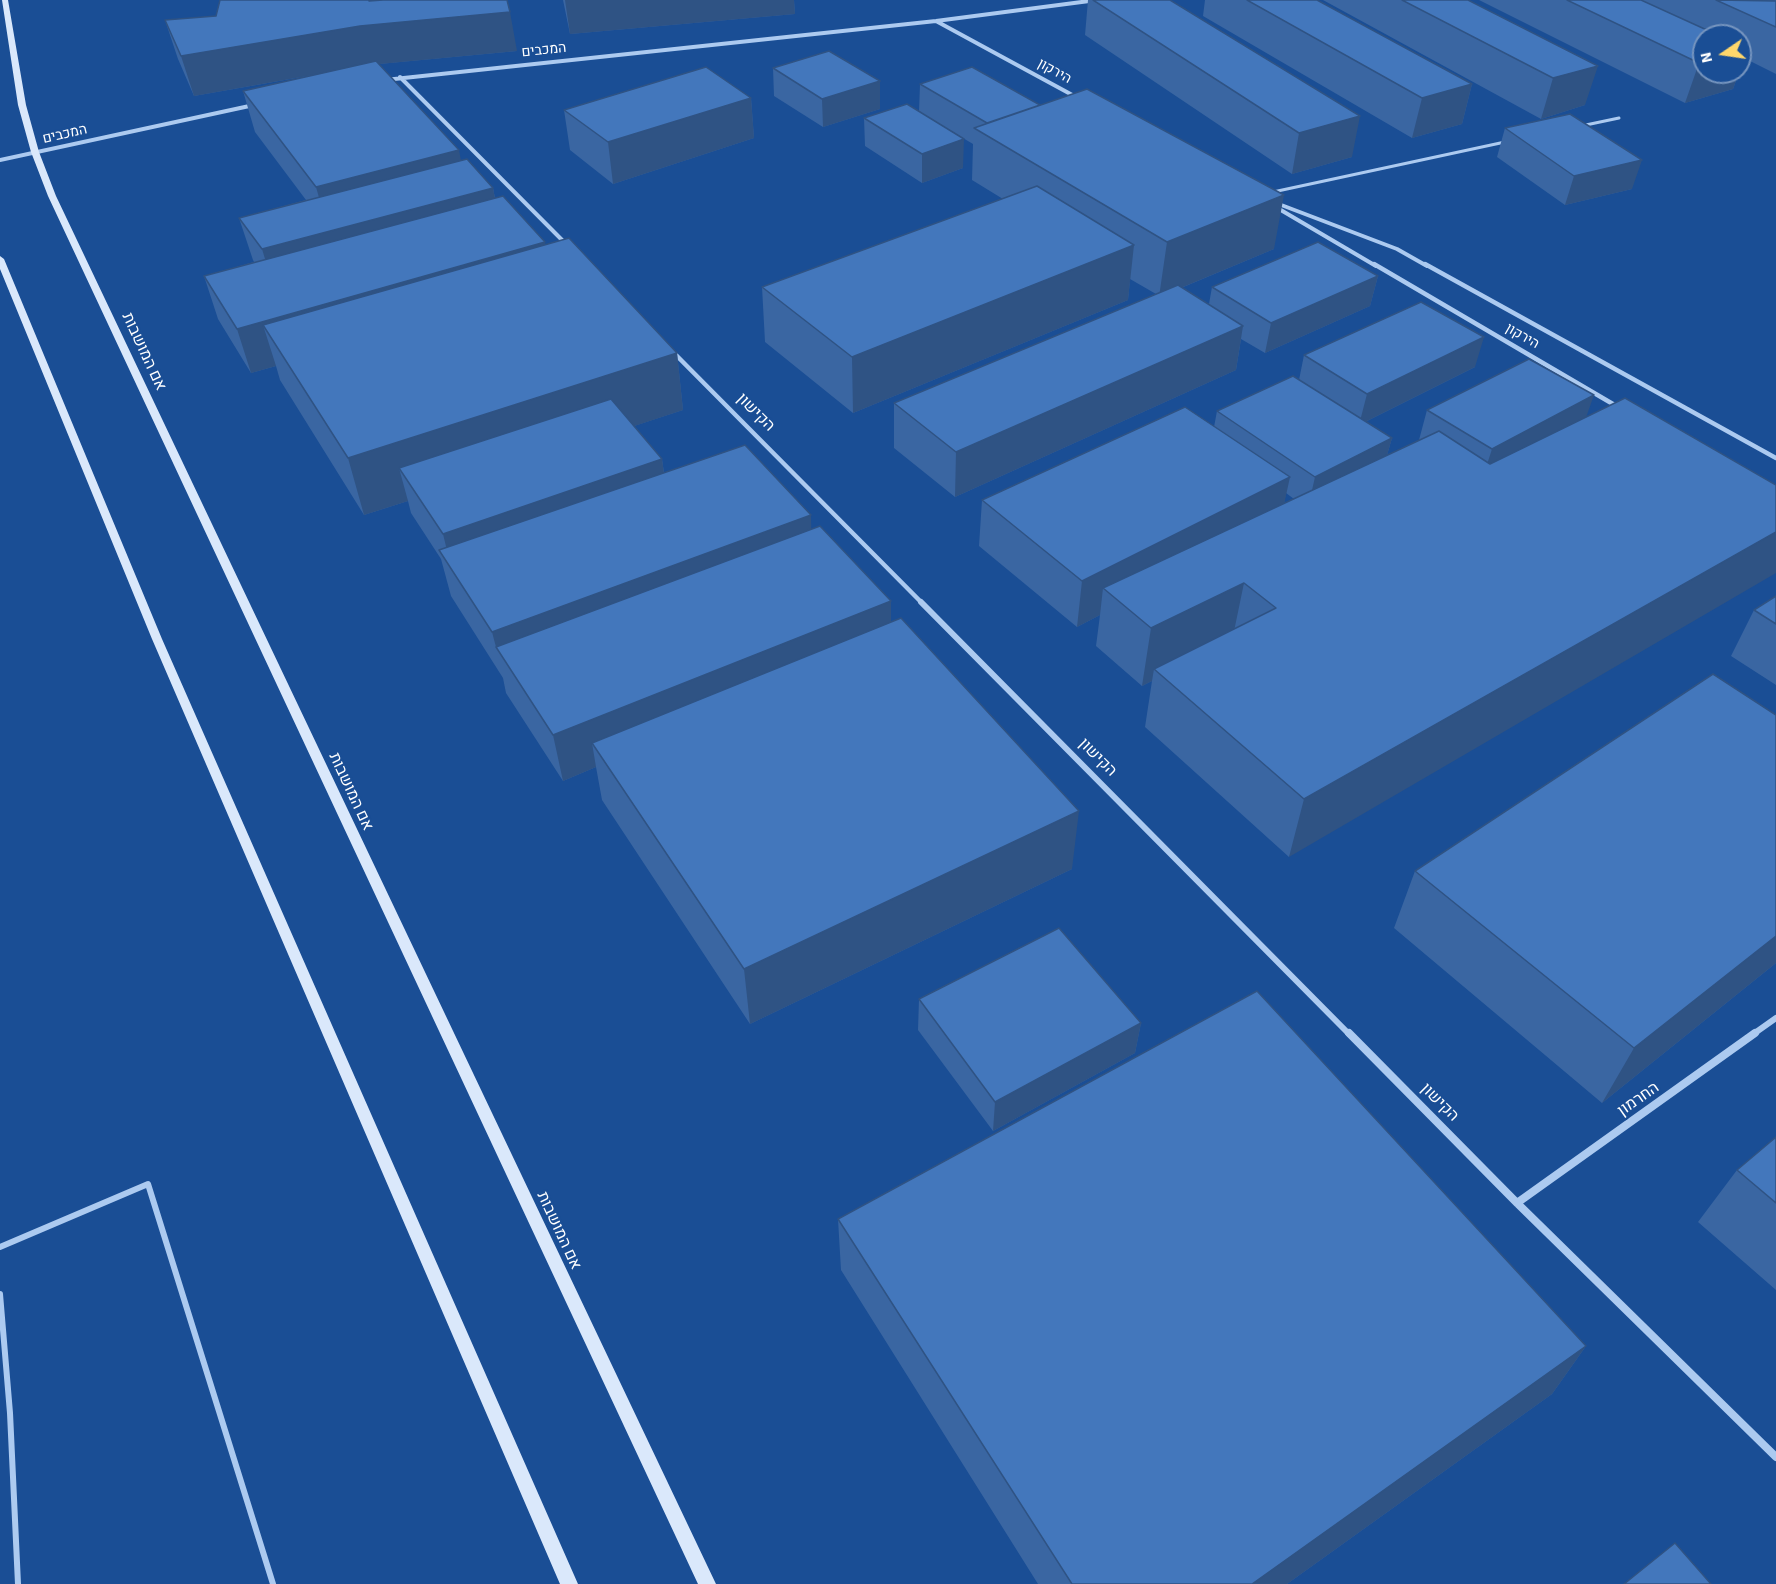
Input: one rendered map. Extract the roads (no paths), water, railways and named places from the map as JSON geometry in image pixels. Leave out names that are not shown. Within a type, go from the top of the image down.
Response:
[{"type":"main road","name":"אם המושבות","points":[[5,0],[22,105],[35,152],[52,196],[707,1584]]},
{"type":"main road","points":[[0,259],[156,639],[569,1584]]},
{"type":"street","name":"המכבים","points":[[378,81],[936,21],[1097,0]]},
{"type":"street","name":"הירקון","points":[[936,21],[1080,100]]},
{"type":"street","points":[[400,77],[576,255]]},
{"type":"street","name":"המכבים","points":[[0,160],[255,105]]},
{"type":"street","name":"הירקון","points":[[1623,410],[1266,201],[1397,249],[1776,458]]},
{"type":"street","name":"הקישון","points":[[669,348],[1517,1203],[1776,1457]]},
{"type":"street","name":"החרמון","points":[[1517,1203],[1776,1018]]},
{"type":"lane","points":[[1572,128],[1619,118]]},
{"type":"lane","points":[[1268,193],[1514,141]]},
{"type":"lane","points":[[0,1247],[148,1184],[273,1584]]},
{"type":"lane","points":[[0,1294],[10,1413],[18,1584]]}]
